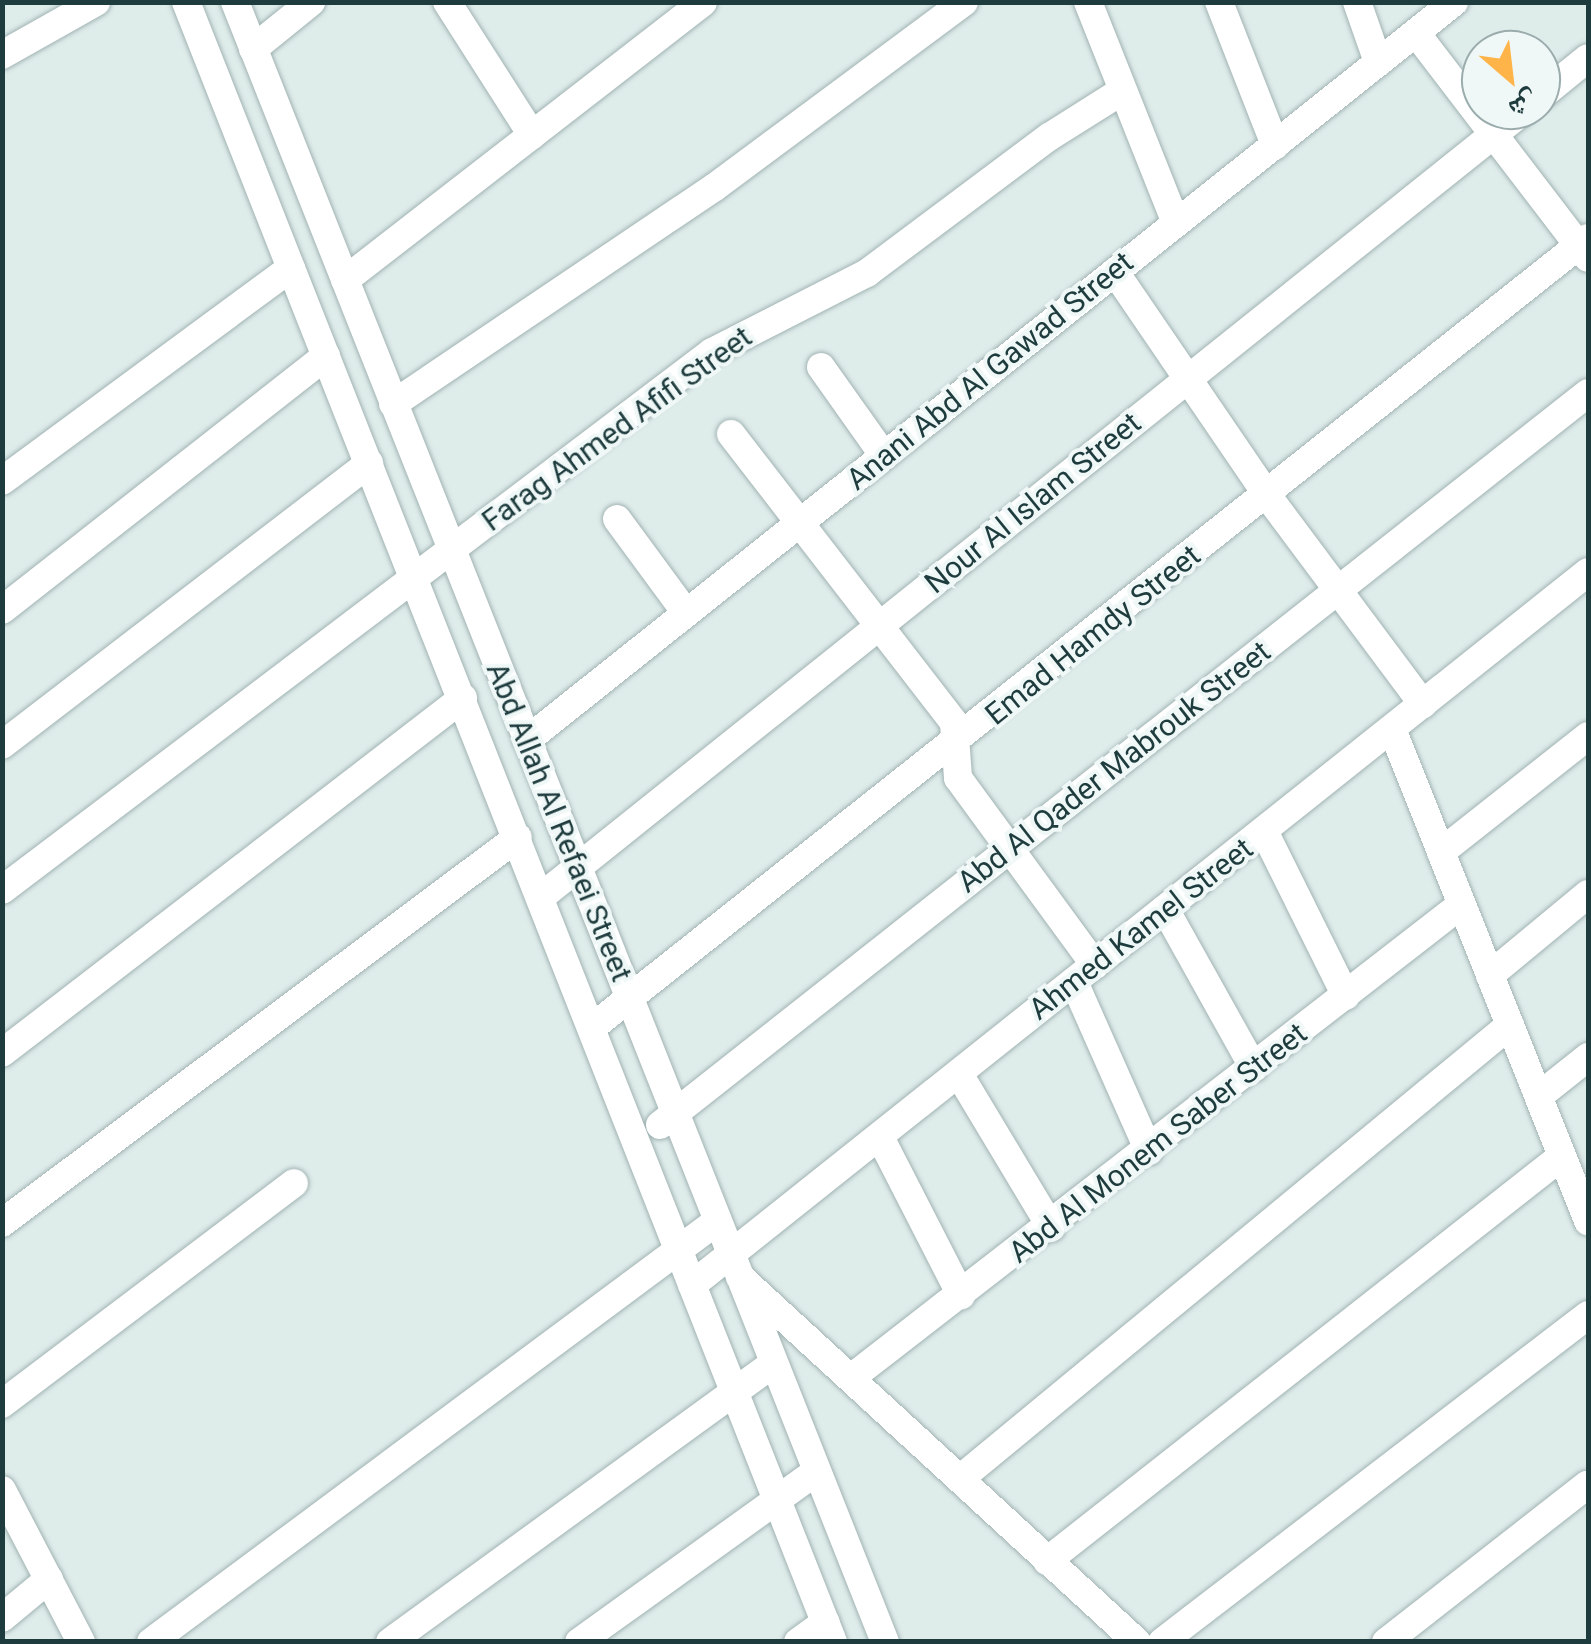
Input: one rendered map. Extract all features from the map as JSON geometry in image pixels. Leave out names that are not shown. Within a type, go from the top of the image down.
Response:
[{"type":"street","points":[[2,55],[96,2]]},
{"type":"street","name":"Abd Allah Al Refaei Street","points":[[186,2],[594,1026],[829,1632]]},
{"type":"street","name":"Abd Allah Al Refaei Street","points":[[235,2],[814,1473],[885,1642]]},
{"type":"street","points":[[253,49],[311,2]]},
{"type":"street","points":[[447,2],[532,135]]},
{"type":"street","points":[[345,280],[532,135],[674,11],[703,2]]},
{"type":"street","points":[[394,404],[715,187],[964,2]]},
{"type":"street","points":[[1088,2],[1176,223]]},
{"type":"street","points":[[1219,2],[1275,144]]},
{"type":"street","points":[[1357,2],[1378,62]]},
{"type":"street","name":"Anani Abd Al Gawad Street","points":[[527,740],[1454,2]]},
{"type":"street","points":[[1416,32],[1585,248]]},
{"type":"street","points":[[1561,80],[1588,58]]},
{"type":"street","name":"Farag Ahmed Afifi Street","points":[[2,890],[712,352],[867,273],[1048,137],[1122,91]]},
{"type":"street","name":"Nour Al Islam Street","points":[[542,896],[883,628],[1187,377],[1500,130]]},
{"type":"street","name":"Emad Hamdy Street","points":[[594,1026],[1585,248]]},
{"type":"street","points":[[2,482],[291,268]]},
{"type":"street","points":[[1115,272],[1267,496],[1423,704]]},
{"type":"street","points":[[2,610],[326,356]]},
{"type":"street","points":[[821,367],[884,456]]},
{"type":"street","name":"Abd Al Qader Mabrouk Street","points":[[639,1142],[1588,393]]},
{"type":"street","points":[[730,434],[954,723],[958,778],[1010,849],[1084,974],[1149,1151]]},
{"type":"street","points":[[2,745],[368,462]]},
{"type":"street","points":[[617,520],[686,613]]},
{"type":"street","name":"Ahmed Kamel Street","points":[[692,1285],[732,1264],[880,1136],[1588,572]]},
{"type":"street","points":[[2,1053],[462,698]]},
{"type":"street","points":[[1392,729],[1588,1221]]},
{"type":"street","points":[[1441,852],[1588,736]]},
{"type":"street","points":[[1264,831],[1346,996]]},
{"type":"street","points":[[2,1224],[518,837]]},
{"type":"street","points":[[1490,975],[1588,894]]},
{"type":"street","name":"Abd Al Monem Saber Street","points":[[851,1378],[1051,1228],[1462,904]]},
{"type":"street","points":[[1166,909],[1254,1068]]},
{"type":"street","points":[[961,1478],[1510,1026]]},
{"type":"street","points":[[1539,1096],[1588,1058]]},
{"type":"street","points":[[959,1074],[1051,1228]]},
{"type":"street","points":[[880,1136],[961,1295]]},
{"type":"street","points":[[1047,1561],[1562,1156]]},
{"type":"street","points":[[2,1404],[294,1183]]},
{"type":"street","points":[[151,1642],[716,1222]]},
{"type":"street","points":[[732,1264],[1138,1642]]},
{"type":"street","points":[[1162,1642],[1588,1316]]},
{"type":"street","points":[[390,1642],[772,1364]]},
{"type":"street","points":[[579,1642],[814,1473]]},
{"type":"street","points":[[1386,1642],[1588,1484]]},
{"type":"street","points":[[2,1490],[82,1642]]},
{"type":"street","points":[[2,1618],[48,1578]]},
{"type":"street","points":[[798,1642],[829,1632]]}]
